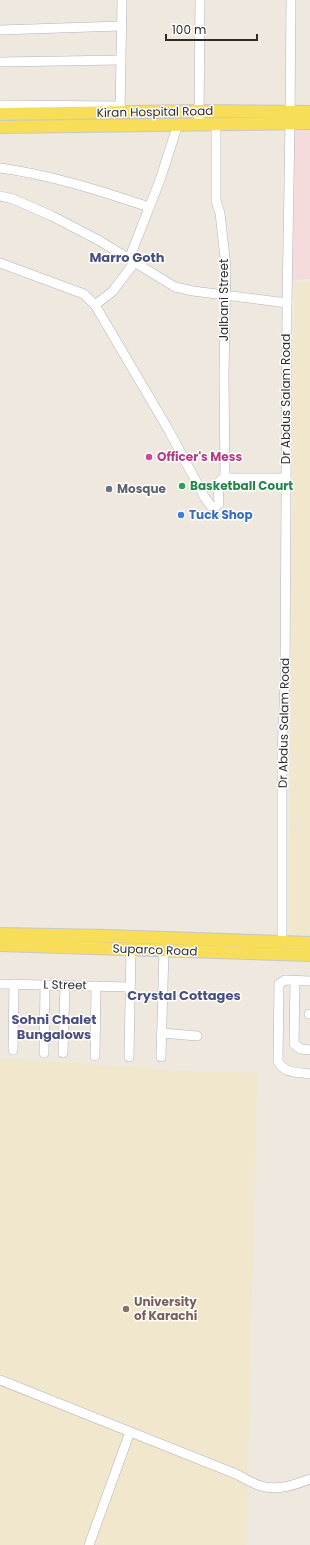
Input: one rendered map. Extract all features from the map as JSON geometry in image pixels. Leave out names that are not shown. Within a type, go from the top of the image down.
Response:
[{"type":"main road","name":"Kiran Hospital Road","points":[[0,114],[120,109],[199,111],[290,118],[310,123]]},
{"type":"main road","name":"Kiran Hospital Road","points":[[0,127],[216,124],[290,118],[310,112]]},
{"type":"main road","name":"Suparco Road","points":[[0,934],[131,949],[310,955]]},
{"type":"main road","name":"Suparco Road","points":[[0,945],[62,941],[310,943]]},
{"type":"street","points":[[0,105],[120,109],[122,0]]},
{"type":"street","points":[[199,124],[200,0]]},
{"type":"street","name":"Dr Abdus Salam Road","points":[[282,942],[282,754],[285,682],[287,303],[291,0]]},
{"type":"street","points":[[0,30],[121,26]]},
{"type":"street","points":[[0,62],[121,60]]},
{"type":"street","points":[[96,304],[114,291],[131,261],[178,124]]},
{"type":"street","name":"Jalbani Street","points":[[216,124],[216,201],[220,213],[226,267],[225,477]]},
{"type":"street","points":[[0,168],[19,170],[98,190],[149,207]]},
{"type":"street","points":[[0,196],[13,199],[52,216],[100,241],[175,287],[193,291],[287,303]]},
{"type":"street","points":[[0,263],[84,294],[96,304],[168,429],[205,498],[213,507],[219,504],[218,483],[220,479],[225,477],[286,478]]},
{"type":"street","points":[[130,1057],[131,949]]},
{"type":"street","points":[[161,1057],[164,950]]},
{"type":"street","points":[[310,981],[285,980],[279,984],[278,1061],[284,1069],[310,1074]]},
{"type":"street","points":[[295,981],[294,1044],[301,1049],[310,1050]]},
{"type":"street","name":"L Street","points":[[0,984],[130,987]]},
{"type":"street","points":[[12,1050],[14,984]]},
{"type":"street","points":[[44,1053],[45,985]]},
{"type":"street","points":[[63,1054],[65,985]]},
{"type":"street","points":[[95,1056],[96,986]]},
{"type":"street","points":[[162,1033],[197,1036]]},
{"type":"street","points":[[0,1380],[236,1474],[260,1486],[277,1488],[298,1484],[310,1479]]},
{"type":"street","points":[[89,1545],[130,1432]]},
{"type":"shaded area","points":[[290,123],[310,123],[310,279],[289,280]]},
{"type":"shaded area","points":[[295,282],[310,282],[310,944],[289,943]]},
{"type":"shaded area","name":"University of Karachi","points":[[0,1058],[198,1072],[257,1073],[246,1545],[0,1545]]},
{"type":"place","name":"Officer's Mess","points":[[149,457]]},
{"type":"place","name":"Basketball Court","points":[[182,486]]},
{"type":"place","name":"Mosque","points":[[109,489]]},
{"type":"place","name":"Tuck Shop","points":[[181,515]]},
{"type":"place","name":"University of Karachi","points":[[126,1309]]},
{"type":"district","name":"Marro Goth","points":[[127,257]]},
{"type":"district","name":"Crystal Cottages","points":[[184,995]]},
{"type":"district","name":"Sohni Chalet Bungalows","points":[[54,1026]]}]
